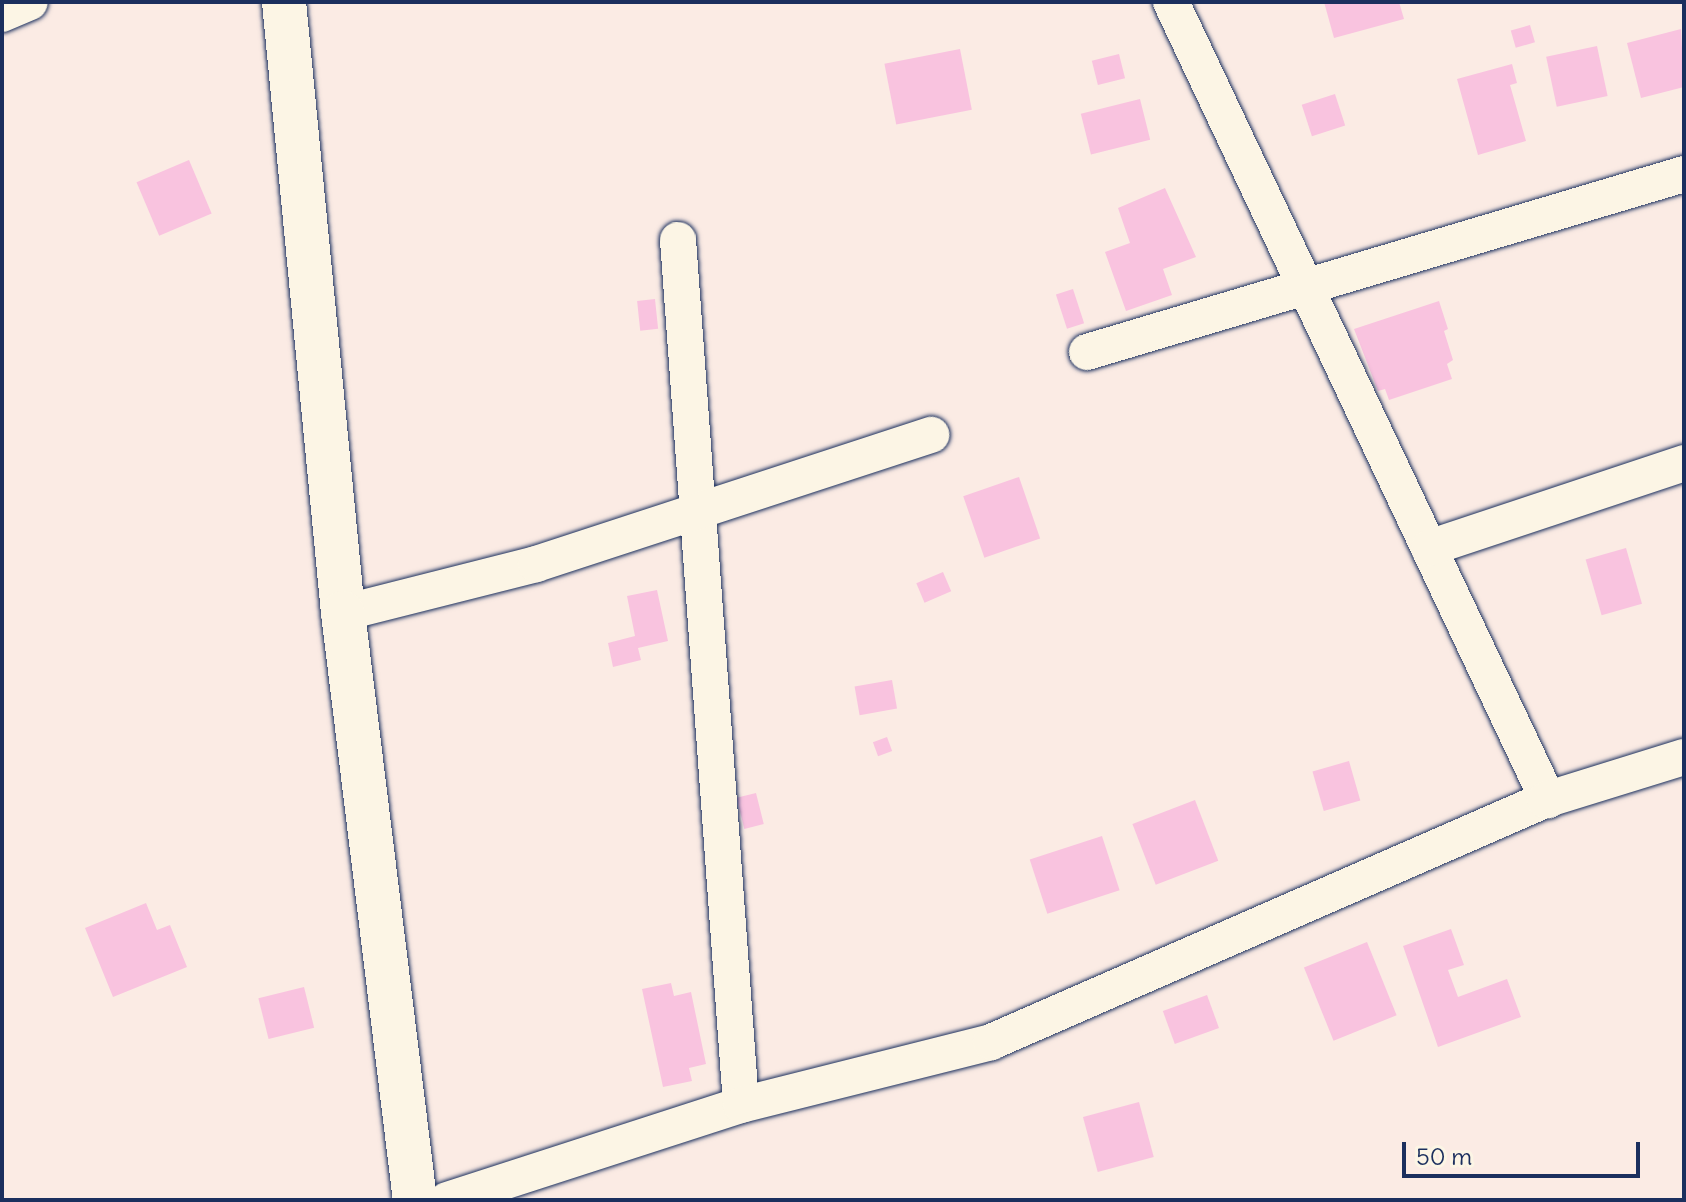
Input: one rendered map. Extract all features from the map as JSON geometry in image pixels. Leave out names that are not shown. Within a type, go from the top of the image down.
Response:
[{"type":"main road","points":[[284,2],[343,613],[415,1200]]},
{"type":"street","points":[[2,14],[30,2]]},
{"type":"street","points":[[1171,2],[1548,800]]},
{"type":"street","points":[[1087,352],[1307,290],[1684,174]]},
{"type":"street","points":[[678,240],[741,1105]]},
{"type":"street","points":[[343,613],[536,564],[931,435]]},
{"type":"street","points":[[1429,548],[1684,463]]},
{"type":"street","points":[[447,1200],[741,1105],[991,1042],[1548,800],[1684,757]]},
{"type":"building","points":[[1324,2],[1399,2],[1404,19],[1334,38]]},
{"type":"building","points":[[1530,25],[1535,42],[1516,48],[1511,31]]},
{"type":"building","points":[[1681,29],[1684,87],[1641,98],[1627,43]]},
{"type":"building","points":[[1597,46],[1608,96],[1557,107],[1546,57]]},
{"type":"building","points":[[960,49],[972,110],[896,125],[884,64]]},
{"type":"building","points":[[1119,54],[1125,78],[1098,85],[1092,61]]},
{"type":"building","points":[[1512,64],[1517,83],[1510,85],[1526,141],[1478,155],[1457,79]]},
{"type":"building","points":[[1335,94],[1345,125],[1312,136],[1302,105]]},
{"type":"building","points":[[1140,99],[1150,140],[1091,155],[1081,114]]},
{"type":"building","points":[[189,160],[212,213],[159,236],[137,182]]},
{"type":"building","points":[[1165,188],[1196,257],[1163,269],[1172,295],[1126,311],[1105,252],[1130,243],[1118,208]]},
{"type":"building","points":[[1073,289],[1084,323],[1067,329],[1056,295]]},
{"type":"building","points":[[655,299],[658,329],[640,331],[637,301]]},
{"type":"building","points":[[1439,301],[1448,329],[1444,331],[1453,360],[1447,364],[1452,379],[1389,400],[1385,389],[1378,391],[1354,329]]},
{"type":"building","points":[[1019,477],[1040,538],[984,558],[963,496]]},
{"type":"building","points":[[1626,548],[1642,604],[1602,615],[1586,560]]},
{"type":"building","points":[[943,572],[951,591],[925,603],[916,583]]},
{"type":"building","points":[[657,590],[668,641],[638,648],[641,660],[613,667],[608,643],[635,636],[627,596]]},
{"type":"building","points":[[892,680],[897,709],[860,715],[855,687]]},
{"type":"building","points":[[887,737],[892,751],[878,756],[873,742]]},
{"type":"building","points":[[1349,761],[1360,800],[1324,811],[1312,771]]},
{"type":"building","points":[[756,793],[764,824],[744,829],[737,798]]},
{"type":"building","points":[[1195,800],[1218,861],[1156,885],[1132,824]]},
{"type":"building","points":[[1102,836],[1120,890],[1047,914],[1030,859]]},
{"type":"building","points":[[146,903],[157,930],[170,925],[187,967],[113,997],[85,928]]},
{"type":"building","points":[[1451,929],[1464,965],[1448,970],[1458,997],[1507,979],[1521,1017],[1438,1047],[1403,946]]},
{"type":"building","points":[[1367,942],[1397,1015],[1334,1041],[1304,967]]},
{"type":"building","points":[[671,983],[674,996],[691,992],[706,1064],[689,1068],[692,1081],[663,1087],[642,989]]},
{"type":"building","points":[[304,987],[314,1028],[269,1039],[258,998]]},
{"type":"building","points":[[1207,995],[1219,1028],[1175,1044],[1163,1011]]},
{"type":"building","points":[[1139,1102],[1154,1157],[1098,1172],[1083,1117]]}]
